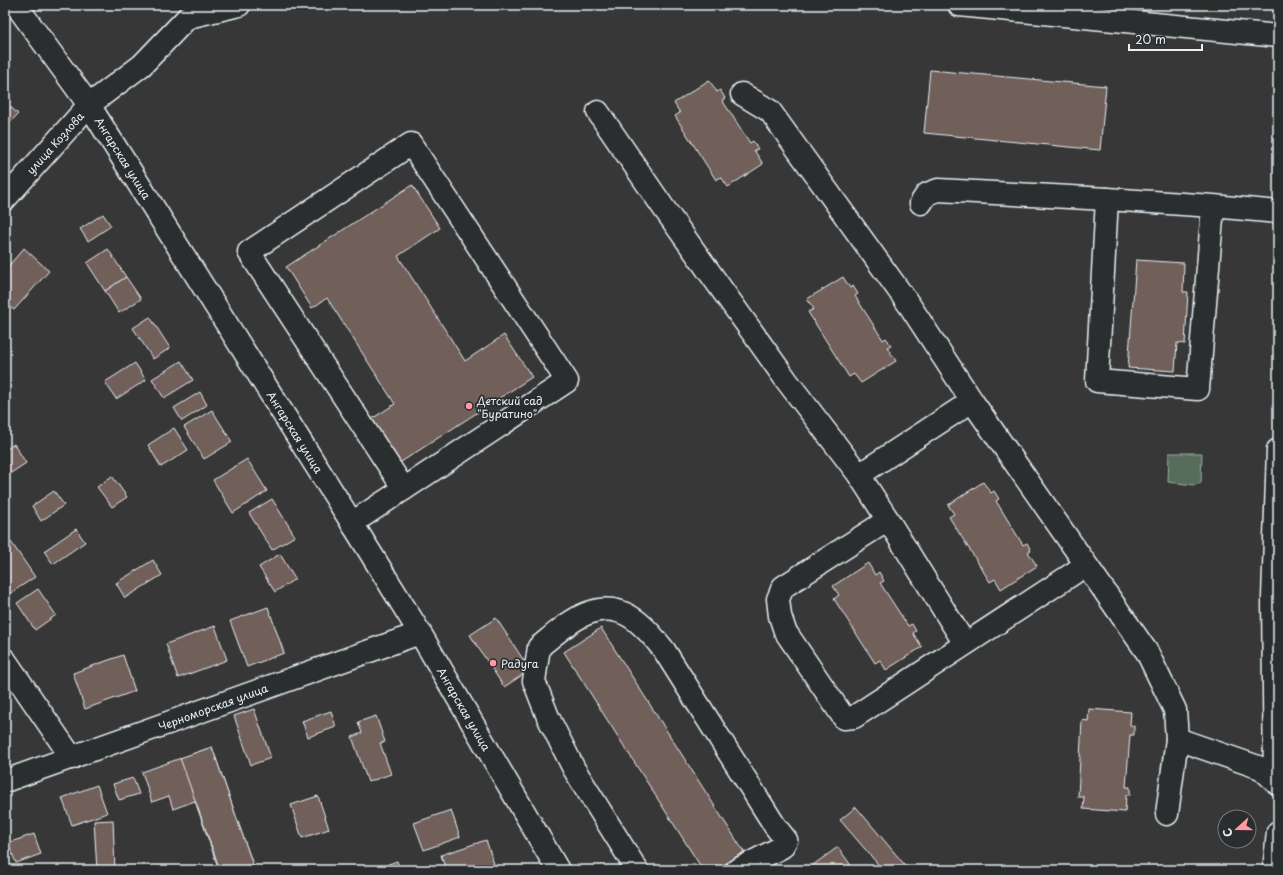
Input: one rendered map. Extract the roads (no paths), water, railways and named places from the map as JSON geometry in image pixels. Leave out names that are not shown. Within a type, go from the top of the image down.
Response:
[{"type":"main road","name":"Ангарская улица","points":[[16,5],[89,105],[352,523],[420,633],[558,870]]},
{"type":"main road","name":"улица Козлова","points":[[5,199],[89,105],[142,65],[188,17],[239,5]]},
{"type":"main road","points":[[959,5],[1278,36]]},
{"type":"main road","points":[[742,94],[770,111],[910,306],[972,401],[1147,652],[1175,710],[1177,739],[1167,814]]},
{"type":"main road","points":[[598,112],[667,213],[783,374],[859,475],[965,644]]},
{"type":"main road","points":[[352,523],[404,489],[567,381],[411,144],[249,252],[404,489]]},
{"type":"main road","points":[[921,203],[927,194],[938,190],[1106,199],[1278,212]]},
{"type":"main road","points":[[1106,199],[1097,381],[1198,389],[1213,206]]},
{"type":"main road","points":[[859,475],[972,401]]},
{"type":"main road","points":[[1277,782],[1273,598],[1278,450]]},
{"type":"main road","points":[[888,520],[783,587],[778,599],[780,616],[785,631],[844,718],[854,717],[1086,565]]},
{"type":"main road","points":[[637,870],[574,769],[548,717],[534,681],[539,647],[567,624],[592,611],[610,608],[631,616],[645,628],[664,650],[775,826],[786,840],[782,847],[737,870]]},
{"type":"main road","name":"Черноморская улица","points":[[5,781],[420,633]]},
{"type":"main road","points":[[5,660],[72,758]]},
{"type":"main road","points":[[1177,739],[1261,768],[1277,782]]},
{"type":"main road","points":[[1274,870],[1278,832]]},
{"type":"place","name":"Детский сад \"Буратино\"","points":[[469,406]]},
{"type":"place","name":"Радуга","points":[[493,663]]}]
